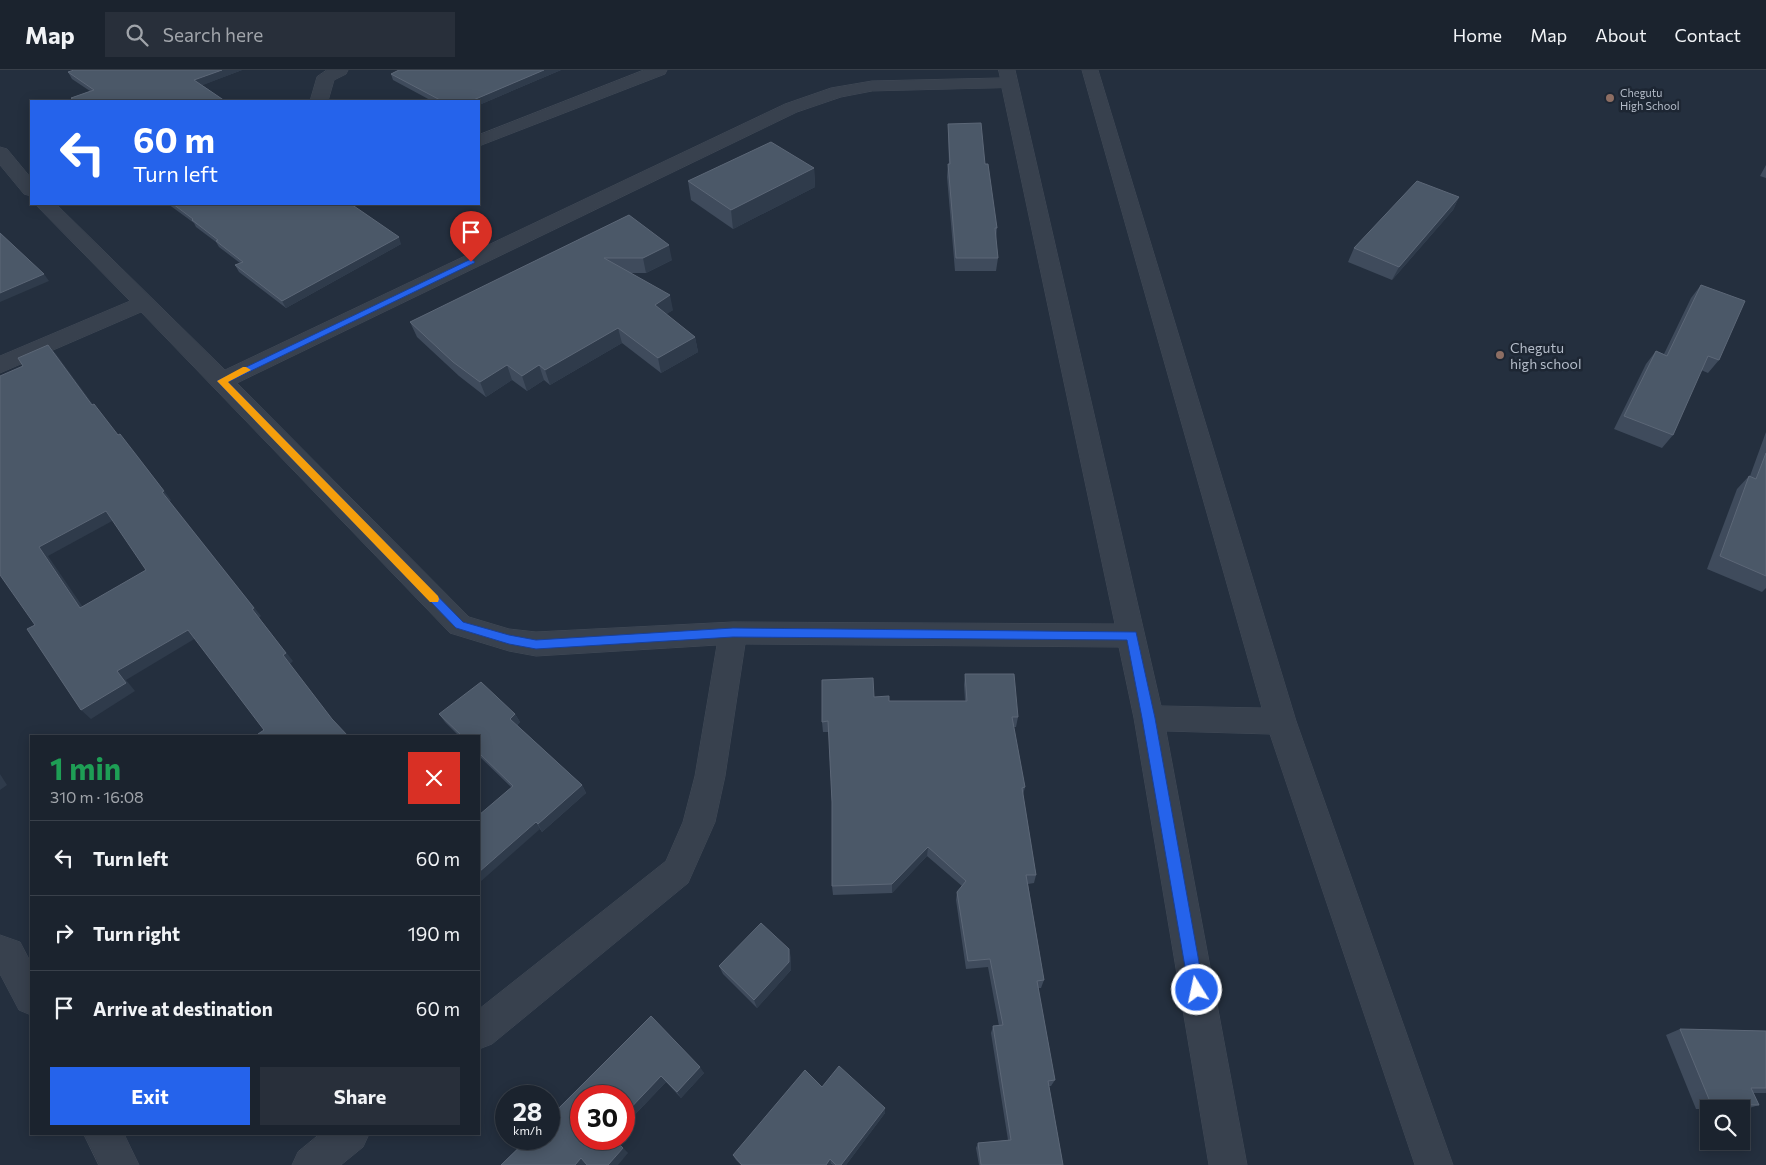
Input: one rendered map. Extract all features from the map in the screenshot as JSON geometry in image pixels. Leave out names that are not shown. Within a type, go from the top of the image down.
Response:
[{"type":"street","points":[[319,100],[326,77],[340,70]]},
{"type":"street","points":[[480,141],[659,70]]},
{"type":"street","points":[[1090,70],[1281,721],[1434,1165]]},
{"type":"street","points":[[222,381],[791,108],[837,92],[872,86],[1008,76],[1132,636],[1228,1165]]},
{"type":"street","points":[[0,153],[20,186]]},
{"type":"street","points":[[46,205],[222,381],[460,625],[509,640],[536,644],[733,633],[1132,636]]},
{"type":"street","points":[[0,365],[144,303]]},
{"type":"street","points":[[480,1030],[678,872],[699,822],[710,776],[733,633]]},
{"type":"street","points":[[1148,718],[1281,721]]},
{"type":"street","points":[[0,952],[8,954],[30,996]]},
{"type":"street","points":[[105,1135],[120,1165]]},
{"type":"street","points":[[311,1165],[349,1135]]},
{"type":"building","points":[[74,70],[222,70],[194,80],[224,100],[74,100],[71,98],[94,90],[68,72]]},
{"type":"building","points":[[399,70],[544,70],[473,100],[440,100],[391,74]]},
{"type":"building","points":[[981,123],[985,164],[988,164],[997,228],[995,228],[998,258],[956,258],[948,164],[950,164],[948,124]]},
{"type":"building","points":[[771,142],[814,168],[731,210],[688,181]]},
{"type":"building","points":[[1417,181],[1459,197],[1399,267],[1354,248]]},
{"type":"building","points":[[174,205],[352,205],[399,237],[282,301],[235,265],[243,262],[216,241],[218,240]]},
{"type":"building","points":[[629,215],[669,245],[643,258],[604,258],[670,295],[655,305],[695,337],[658,358],[618,328],[545,370],[539,365],[522,376],[507,365],[480,382],[453,362],[410,322]]},
{"type":"building","points":[[0,233],[44,274],[0,293]]},
{"type":"building","points":[[1701,285],[1745,301],[1719,360],[1708,356],[1673,435],[1624,416],[1656,351],[1667,356]]},
{"type":"building","points":[[48,345],[92,405],[94,404],[118,435],[120,434],[164,491],[162,492],[254,608],[252,609],[286,653],[283,655],[332,719],[347,735],[259,735],[264,730],[188,630],[117,671],[126,683],[81,710],[27,629],[35,625],[0,575],[0,376],[23,366],[18,358]],"holes":[[[106,511],[146,570],[80,608],[39,547]]]},
{"type":"building","points":[[1766,453],[1766,576],[1720,556],[1749,476],[1756,479]]},
{"type":"building","points":[[965,674],[1014,674],[1018,717],[1012,717],[1025,787],[1022,788],[1036,875],[1026,875],[1044,980],[1037,981],[1055,1080],[1048,1081],[1063,1165],[981,1165],[978,1143],[1011,1140],[993,1026],[1003,1025],[990,959],[968,961],[957,892],[966,881],[928,847],[892,884],[832,886],[832,802],[828,721],[822,722],[822,680],[873,678],[874,697],[889,696],[889,701],[967,701]]},
{"type":"building","points":[[481,682],[515,714],[510,719],[582,785],[480,871],[480,814],[513,786],[480,754],[480,735],[461,735],[439,714]]},
{"type":"building","points":[[761,923],[789,949],[789,962],[754,1000],[719,966]]},
{"type":"building","points":[[651,1016],[700,1067],[677,1092],[661,1076],[635,1103],[635,1085],[582,1085]]},
{"type":"building","points":[[1680,1029],[1766,1031],[1766,1088],[1751,1088],[1759,1105],[1750,1105],[1750,1100],[1709,1100]]},
{"type":"building","points":[[839,1066],[885,1108],[841,1165],[836,1165],[830,1159],[826,1165],[742,1165],[733,1155],[805,1070],[822,1087]]},
{"type":"building","points":[[570,1097],[570,1150],[621,1150],[608,1165],[587,1165],[581,1158],[575,1165],[501,1165],[517,1150],[560,1150],[560,1107]]},
{"type":"slow traffic","points":[[246,370],[222,381],[434,599]]},
{"type":"place","name":"Chegutu High School","points":[[1610,98]]},
{"type":"place","name":"Chegutu high school","points":[[1500,355]]},
{"type":"route","points":[[471,262],[222,381],[460,625],[509,640],[536,644],[733,633],[1132,636],[1197,990]]}]
